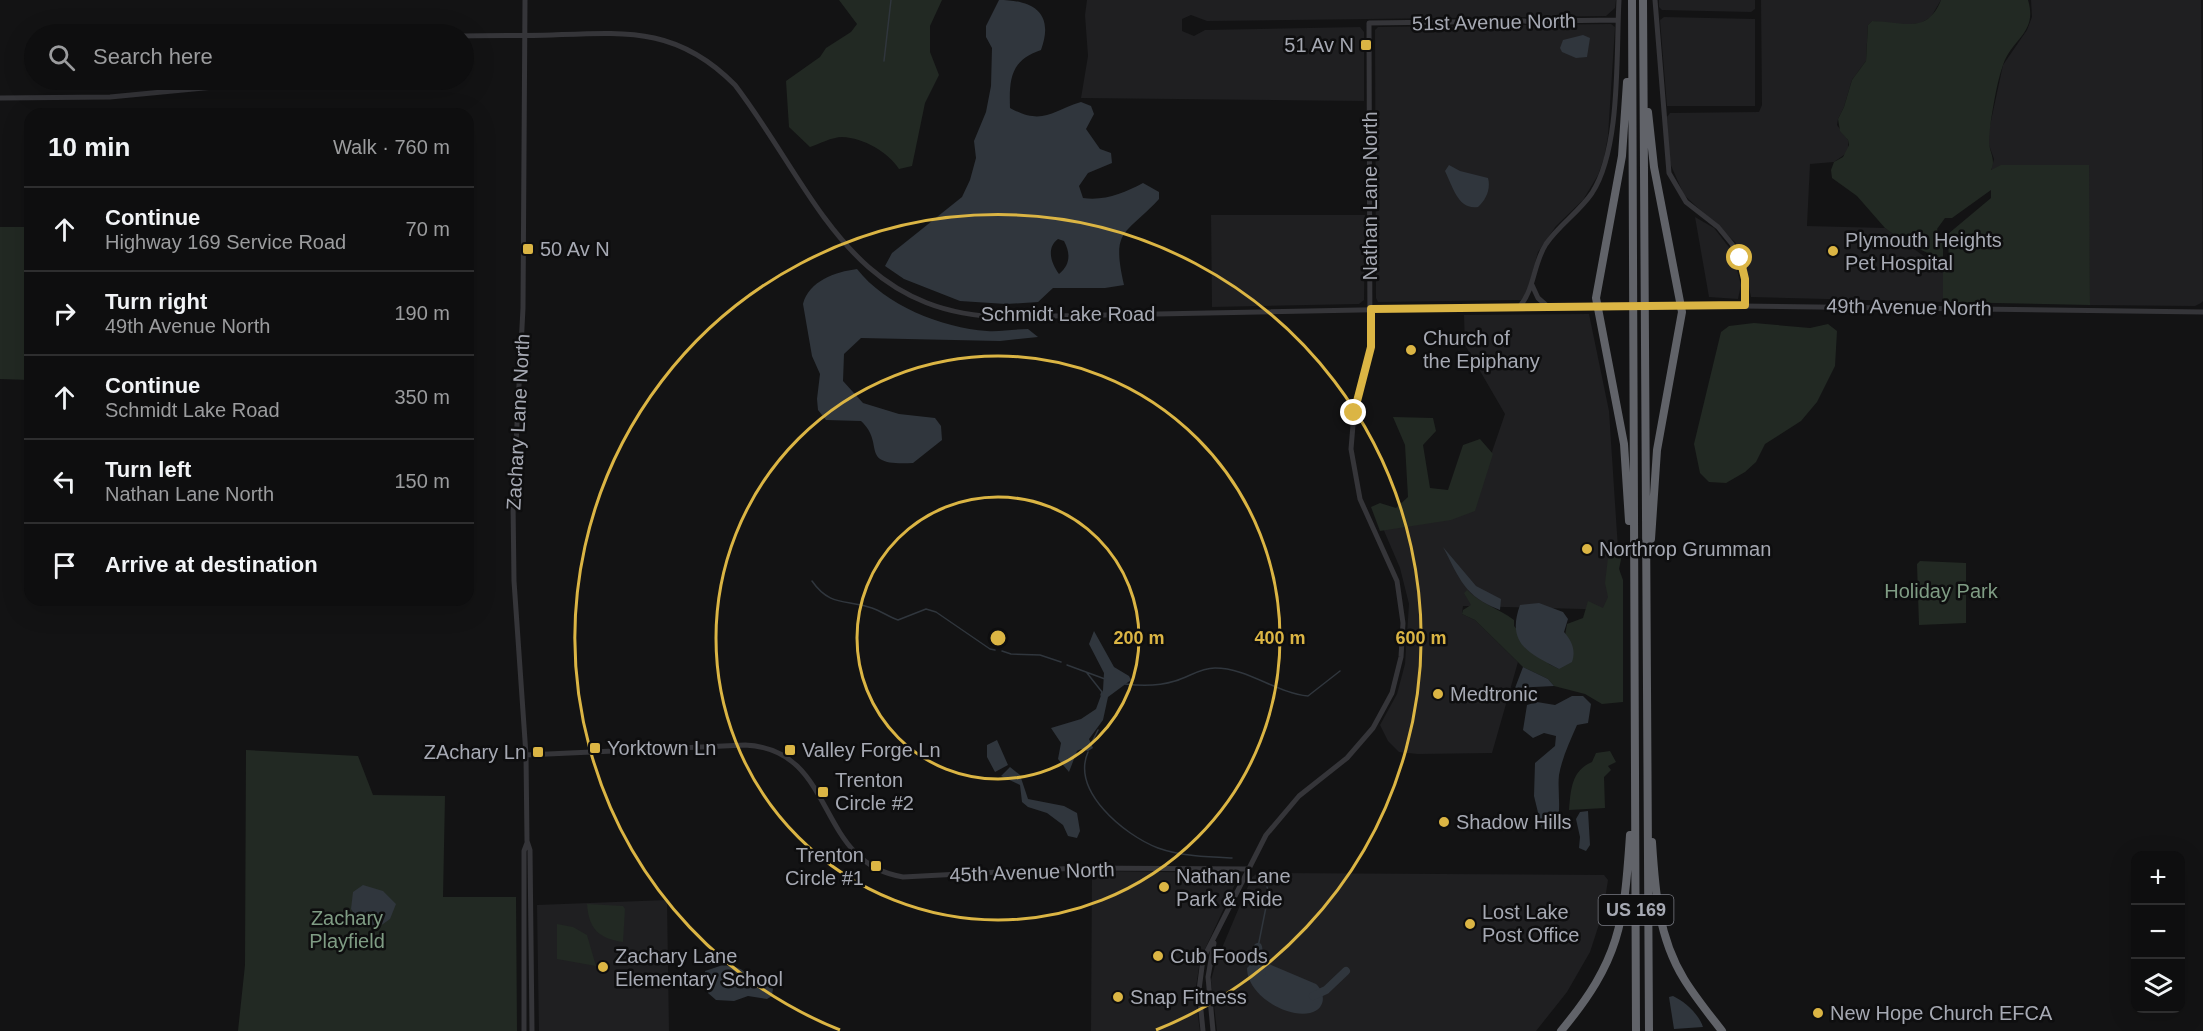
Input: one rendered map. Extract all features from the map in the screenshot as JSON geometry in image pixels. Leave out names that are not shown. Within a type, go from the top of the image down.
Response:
[{"type":"highway","name":"US 169","points":[[1632,0],[1633,789],[1636,1031]]},
{"type":"highway","name":"US 169","points":[[1644,0],[1648,1031]]},
{"type":"highway","points":[[1632,50],[1622,156],[1597,305],[1625,452],[1634,576]]},
{"type":"highway","points":[[1644,66],[1654,167],[1681,304],[1656,460],[1646,577]]},
{"type":"highway","points":[[1561,1031],[1603,972],[1620,930],[1633,789]]},
{"type":"highway","points":[[1647,805],[1656,895],[1663,932],[1684,980],[1722,1031]]},
{"type":"street","name":"Zachary Lane North","points":[[524,1031],[526,755],[515,591],[513,502],[523,308],[525,0]]},
{"type":"street","points":[[1520,306],[1532,285],[1537,263],[1547,242],[1591,193],[1602,173],[1612,136],[1619,0]]},
{"type":"street","points":[[1655,0],[1669,173],[1686,202],[1718,227],[1732,244],[1743,269],[1745,305]]},
{"type":"street","name":"51st Avenue North","points":[[1369,23],[1618,20]]},
{"type":"street","name":"Nathan Lane North","points":[[1213,1031],[1208,977],[1214,942],[1266,835],[1287,808],[1347,758],[1373,728],[1392,693],[1398,675],[1403,638],[1401,600],[1390,563],[1360,500],[1351,449],[1354,413],[1371,347],[1369,23]]},
{"type":"street","name":"Schmidt Lake Road","points":[[474,36],[644,34],[678,44],[709,61],[746,99],[827,222],[853,254],[884,281],[937,307],[969,315],[1004,317],[1614,305]]},
{"type":"street","points":[[0,98],[110,97],[183,90]]},
{"type":"street","points":[[1532,285],[1538,298],[1548,305]]},
{"type":"street","name":"49th Avenue North","points":[[1614,305],[2203,312]]},
{"type":"street","name":"45th Avenue North","points":[[526,755],[745,745],[769,748],[790,759],[803,771],[849,848],[866,864],[881,872],[903,877],[1078,868],[1249,869]]},
{"type":"street","name":"Zachary Lane North","points":[[527,843],[530,850],[532,1031]]},
{"type":"street","name":"Nathan Lane North","points":[[1203,1031],[1199,979],[1206,950],[1214,942]]},
{"type":"shaded area","points":[[999,0],[1021,2],[1038,11],[1043,17],[1045,37],[1041,50],[1023,59],[1014,72],[1010,88],[1010,108],[1031,116],[1039,116],[1054,113],[1081,102],[1091,106],[1094,114],[1086,129],[1100,149],[1111,153],[1112,163],[1088,173],[1079,186],[1083,198],[1114,195],[1143,183],[1159,192],[1159,199],[1130,227],[1120,242],[1120,266],[1124,285],[1105,288],[1053,288],[1038,302],[1006,304],[960,301],[904,279],[885,266],[892,253],[962,197],[970,180],[976,158],[974,141],[986,112],[991,86],[992,48],[986,37],[986,26]],"holes":[[[1058,239],[1064,241],[1068,250],[1068,259],[1059,274],[1052,260],[1051,251]]]},
{"type":"shaded area","points":[[1087,0],[1616,0],[1615,8],[1606,16],[1207,21],[1191,15],[1182,19],[1182,31],[1194,36],[1205,30],[1360,27],[1364,32],[1364,101],[1081,98],[1088,56],[1085,15]]},
{"type":"shaded area","points":[[1659,0],[1755,0],[1755,9],[1751,12],[1662,10],[1659,7]]},
{"type":"shaded area","points":[[1761,0],[1941,0],[1931,17],[1921,23],[1905,25],[1872,21],[1868,25],[1866,61],[1852,80],[1837,125],[1848,140],[1848,152],[1834,162],[1810,164],[1807,226],[1885,228],[1943,270],[1943,302],[1751,297],[1743,258],[1736,243],[1684,195],[1669,161],[1667,117],[1670,113],[1759,112],[1762,105]]},
{"type":"shaded area","points":[[2031,0],[2201,0],[2203,301],[2201,303],[2195,306],[2090,305],[2088,166],[1991,171],[1994,159],[1989,145],[1989,130],[2003,65],[2027,30],[2032,17]]},
{"type":"shaded area","points":[[1664,17],[1755,19],[1755,106],[1667,106],[1660,20]]},
{"type":"shaded area","points":[[1611,24],[1615,27],[1608,136],[1604,158],[1598,175],[1583,200],[1556,226],[1538,252],[1526,296],[1521,300],[1378,302],[1376,298],[1375,30],[1378,27]]},
{"type":"shaded area","points":[[1583,35],[1590,38],[1587,57],[1576,58],[1562,52],[1560,48],[1563,40]]},
{"type":"shaded area","points":[[1449,165],[1460,171],[1488,178],[1487,194],[1478,207],[1466,205],[1457,196],[1445,171]]},
{"type":"shaded area","points":[[1211,215],[1365,215],[1364,300],[1359,304],[1212,307]]},
{"type":"shaded area","points":[[1695,217],[1714,228],[1732,251],[1741,285],[1738,299],[1709,297]]},
{"type":"shaded area","points":[[857,269],[869,282],[899,304],[933,320],[987,331],[1028,329],[1038,337],[1000,341],[861,338],[844,354],[843,381],[863,403],[899,414],[935,418],[941,426],[942,440],[913,463],[884,461],[875,452],[872,438],[861,421],[826,420],[818,410],[820,374],[812,356],[803,304],[811,289],[824,279],[840,272]]},
{"type":"shaded area","points":[[1589,314],[1609,411],[1622,610],[1463,606],[1462,614],[1475,620],[1518,662],[1492,753],[1399,752],[1388,741],[1380,725],[1397,694],[1405,664],[1409,604],[1400,568],[1382,526],[1474,504],[1505,414],[1465,345],[1464,315]]},
{"type":"shaded area","points":[[1443,547],[1476,586],[1501,599],[1500,610],[1478,599],[1464,585]]},
{"type":"shaded area","points":[[1539,603],[1563,612],[1568,619],[1564,632],[1573,646],[1574,654],[1572,662],[1559,669],[1530,652],[1518,638],[1516,618],[1520,605]]},
{"type":"shaded area","points":[[1094,631],[1114,667],[1129,676],[1131,680],[1108,697],[1103,720],[1089,739],[1093,748],[1088,751],[1081,749],[1077,751],[1069,772],[1058,759],[1061,743],[1051,728],[1081,719],[1096,709],[1103,690],[1104,673],[1089,644]]},
{"type":"shaded area","points":[[1523,667],[1548,679],[1554,686],[1515,688]]},
{"type":"shaded area","points":[[1572,696],[1583,696],[1591,704],[1588,723],[1577,725],[1562,762],[1559,775],[1559,810],[1554,830],[1542,829],[1534,796],[1535,763],[1555,746],[1556,736],[1544,733],[1533,738],[1523,730],[1527,705],[1537,702],[1555,705]]},
{"type":"shaded area","points":[[997,740],[1008,765],[995,772],[987,757],[987,745]]},
{"type":"shaded area","points":[[1010,767],[1020,775],[1028,799],[1064,806],[1077,813],[1080,831],[1077,838],[1068,836],[1063,825],[1047,813],[1028,807],[1022,802],[1020,785],[1001,776]]},
{"type":"shaded area","points":[[1588,811],[1590,845],[1586,851],[1579,848],[1580,837],[1576,819],[1580,812]]},
{"type":"shaded area","points":[[1092,871],[1234,873],[1237,875],[1237,880],[1200,960],[1195,994],[1200,1031],[1091,1031]]},
{"type":"shaded area","points":[[1258,873],[1604,875],[1608,880],[1603,912],[1590,952],[1567,992],[1536,1031],[1217,1031],[1211,980],[1216,962],[1252,877]]},
{"type":"shaded area","points":[[363,885],[383,891],[396,904],[390,919],[376,929],[361,923],[351,909],[353,892]]},
{"type":"shaded area","name":"Zachary Lane Elementary School","points":[[667,900],[669,1031],[539,1031],[537,905]]},
{"type":"shaded area","points":[[1262,961],[1316,984],[1323,996],[1319,1008],[1310,1013],[1290,1012],[1279,1008],[1260,995],[1253,987],[1247,968],[1253,962]]},
{"type":"shaded area","points":[[723,965],[735,967],[746,973],[749,988],[758,982],[770,984],[773,988],[772,996],[767,999],[748,996],[734,1001],[716,1000],[708,993],[705,971]]},
{"type":"shaded area","points":[[1673,996],[1691,1008],[1703,1027],[1674,1029],[1669,997]]},
{"type":"green space","points":[[839,0],[942,0],[930,26],[930,52],[939,75],[925,103],[912,166],[899,169],[889,157],[875,147],[850,138],[834,138],[810,147],[789,127],[786,81],[820,57],[826,48],[851,32],[857,24]]},
{"type":"green space","points":[[1941,0],[2028,0],[2030,20],[2023,35],[2007,56],[1997,85],[1989,134],[1993,160],[1991,170],[2001,165],[2089,165],[2090,305],[1943,302],[1943,270],[1949,266],[1948,234],[1991,198],[1991,190],[1952,218],[1945,218],[1937,229],[1943,244],[1943,260],[1904,242],[1885,228],[1857,196],[1832,178],[1831,170],[1834,162],[1843,157],[1849,145],[1848,140],[1840,131],[1838,119],[1852,80],[1866,61],[1868,25],[1872,21],[1902,24],[1920,22],[1935,11]]},
{"type":"green space","points":[[0,227],[24,227],[24,380],[0,379]]},
{"type":"green space","points":[[1754,323],[1810,328],[1828,324],[1837,331],[1835,366],[1817,402],[1801,421],[1765,444],[1756,462],[1745,472],[1726,483],[1709,482],[1700,473],[1694,444],[1721,332],[1729,326]]},
{"type":"green space","points":[[1393,417],[1433,418],[1436,431],[1423,445],[1430,488],[1448,490],[1463,445],[1480,439],[1493,454],[1475,511],[1451,520],[1380,531],[1371,507],[1380,503],[1396,508],[1408,497],[1405,445]]},
{"type":"green space","points":[[1610,541],[1623,550],[1619,569],[1623,580],[1623,702],[1602,704],[1585,694],[1554,686],[1548,679],[1523,667],[1475,620],[1462,614],[1463,610],[1471,605],[1464,593],[1467,590],[1514,620],[1514,626],[1549,664],[1559,669],[1567,624],[1583,618],[1588,601],[1603,608],[1608,597],[1605,583]]},
{"type":"green space","name":"Holiday Park","points":[[1920,561],[1966,563],[1966,623],[1919,625],[1917,564]]},
{"type":"green space","name":"Zachary Playfield","points":[[246,750],[358,756],[373,795],[445,796],[443,897],[516,897],[517,1031],[238,1031],[245,965]]},
{"type":"green space","points":[[1610,751],[1616,762],[1608,766],[1611,770],[1604,777],[1605,808],[1569,810],[1573,782],[1580,770],[1592,762],[1596,753]]},
{"type":"green space","points":[[587,904],[623,906],[625,909],[623,942],[607,938],[596,931],[590,920]]},
{"type":"green space","points":[[557,924],[573,927],[587,935],[596,966],[557,959]]},
{"type":"waterway","points":[[884,61],[891,0]]},
{"type":"waterway","points":[[812,581],[832,599],[863,605],[898,620],[926,609],[936,612],[990,649],[995,650]]},
{"type":"waterway","points":[[1002,651],[1011,654],[1040,655],[1061,662]]},
{"type":"waterway","points":[[1067,665],[1105,679]]},
{"type":"waterway","points":[[1125,684],[1163,684],[1204,669],[1215,668],[1239,672],[1296,694],[1308,696],[1340,671]]},
{"type":"waterway","points":[[1087,673],[1102,692],[1101,695]]},
{"type":"waterway","points":[[1091,744],[1098,730]]},
{"type":"waterway","points":[[1088,752],[1085,767],[1087,782],[1094,796],[1104,810],[1130,833],[1158,848],[1175,853],[1232,858]]},
{"type":"waterway","points":[[1258,947],[1269,892],[1267,887]]},
{"type":"waterway","points":[[1258,947],[1262,972]]},
{"type":"waterway","points":[[1313,996],[1326,990],[1346,971]]},
{"type":"place","name":"51 Av N","points":[[1366,45]]},
{"type":"place","name":"50 Av N","points":[[528,249]]},
{"type":"place","name":"Plymouth Heights Pet Hospital","points":[[1833,251]]},
{"type":"place","name":"Church of the Epiphany","points":[[1411,350]]},
{"type":"place","name":"Northrop Grumman","points":[[1587,549]]},
{"type":"place","name":"Medtronic","points":[[1438,694]]},
{"type":"place","name":"Yorktown Ln","points":[[595,748]]},
{"type":"place","name":"Valley Forge Ln","points":[[790,750]]},
{"type":"place","name":"ZAchary Ln","points":[[538,752]]},
{"type":"place","name":"Trenton Circle #2","points":[[823,792]]},
{"type":"place","name":"Shadow Hills","points":[[1444,822]]},
{"type":"place","name":"Trenton Circle #1","points":[[876,866]]},
{"type":"place","name":"Nathan Lane Park & Ride","points":[[1164,887]]},
{"type":"place","name":"Lost Lake Post Office","points":[[1470,924]]},
{"type":"place","name":"Cub Foods","points":[[1158,956]]},
{"type":"place","name":"Zachary Lane Elementary School","points":[[603,967]]},
{"type":"place","name":"Snap Fitness","points":[[1118,997]]},
{"type":"place","name":"New Hope Church EFCA","points":[[1818,1013]]},
{"type":"route","points":[[1354,413],[1371,347],[1371,309],[1745,305],[1745,279],[1740,258]]}]
